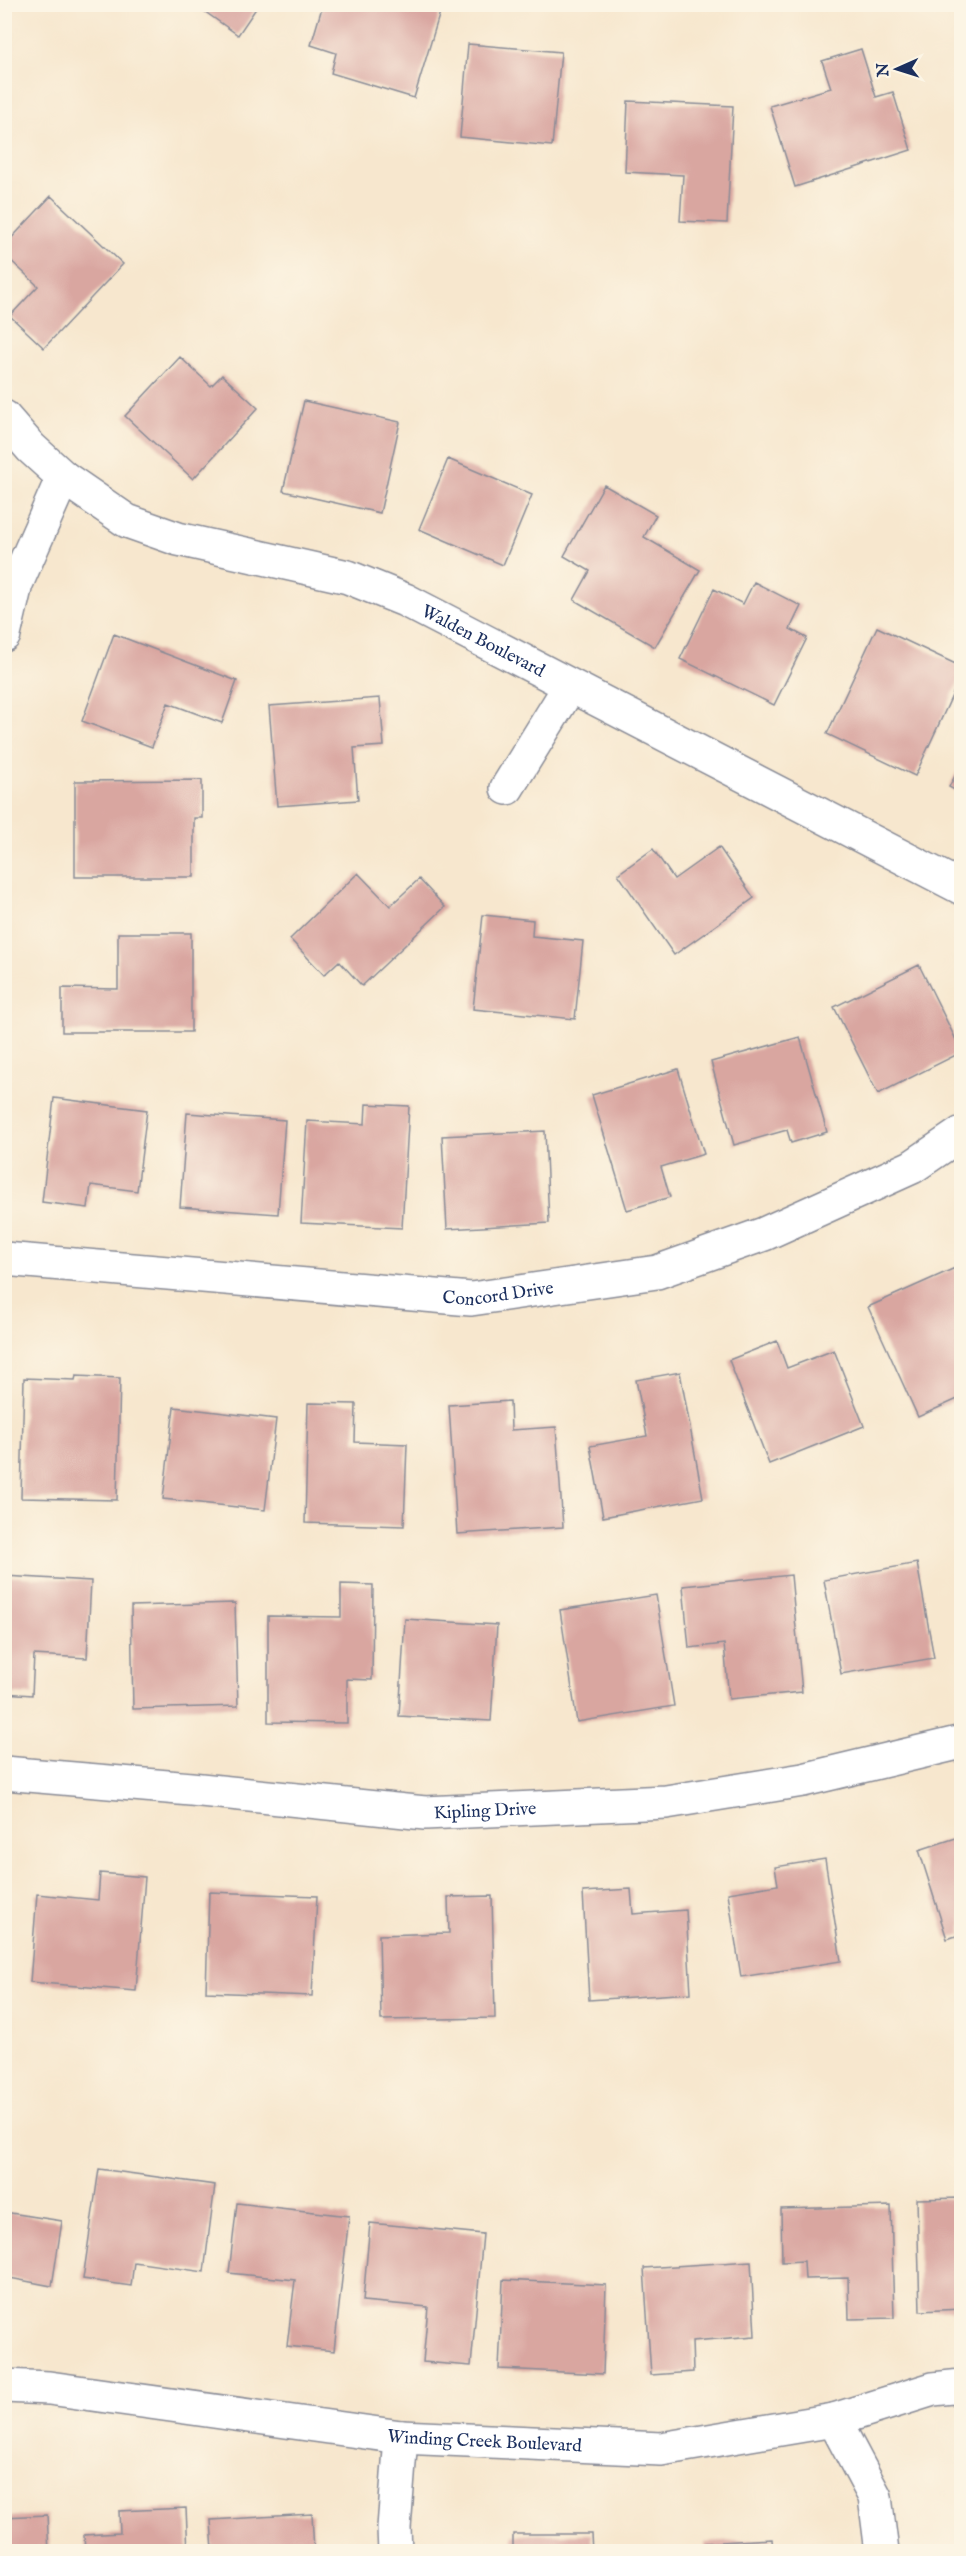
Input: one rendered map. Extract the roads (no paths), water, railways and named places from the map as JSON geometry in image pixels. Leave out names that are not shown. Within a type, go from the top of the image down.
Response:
[{"type":"street","name":"Walden Boulevard","points":[[4,417],[31,448],[63,477],[128,521],[168,536],[348,577],[395,597],[962,888]]},
{"type":"street","points":[[4,635],[15,584],[63,477]]},
{"type":"street","points":[[507,788],[570,686]]},
{"type":"street","name":"Concord Drive","points":[[4,1259],[471,1299],[602,1282],[657,1272],[764,1234],[912,1167],[962,1133]]},
{"type":"street","name":"Kipling Drive","points":[[4,1773],[425,1813],[666,1802],[803,1780],[962,1742]]},
{"type":"street","name":"Winding Creek Boulevard","points":[[4,2386],[49,2388],[401,2437],[661,2449],[834,2420],[933,2389],[962,2386]]},
{"type":"street","points":[[834,2420],[875,2497],[882,2552]]},
{"type":"street","points":[[395,2552],[394,2528],[401,2437]]}]
